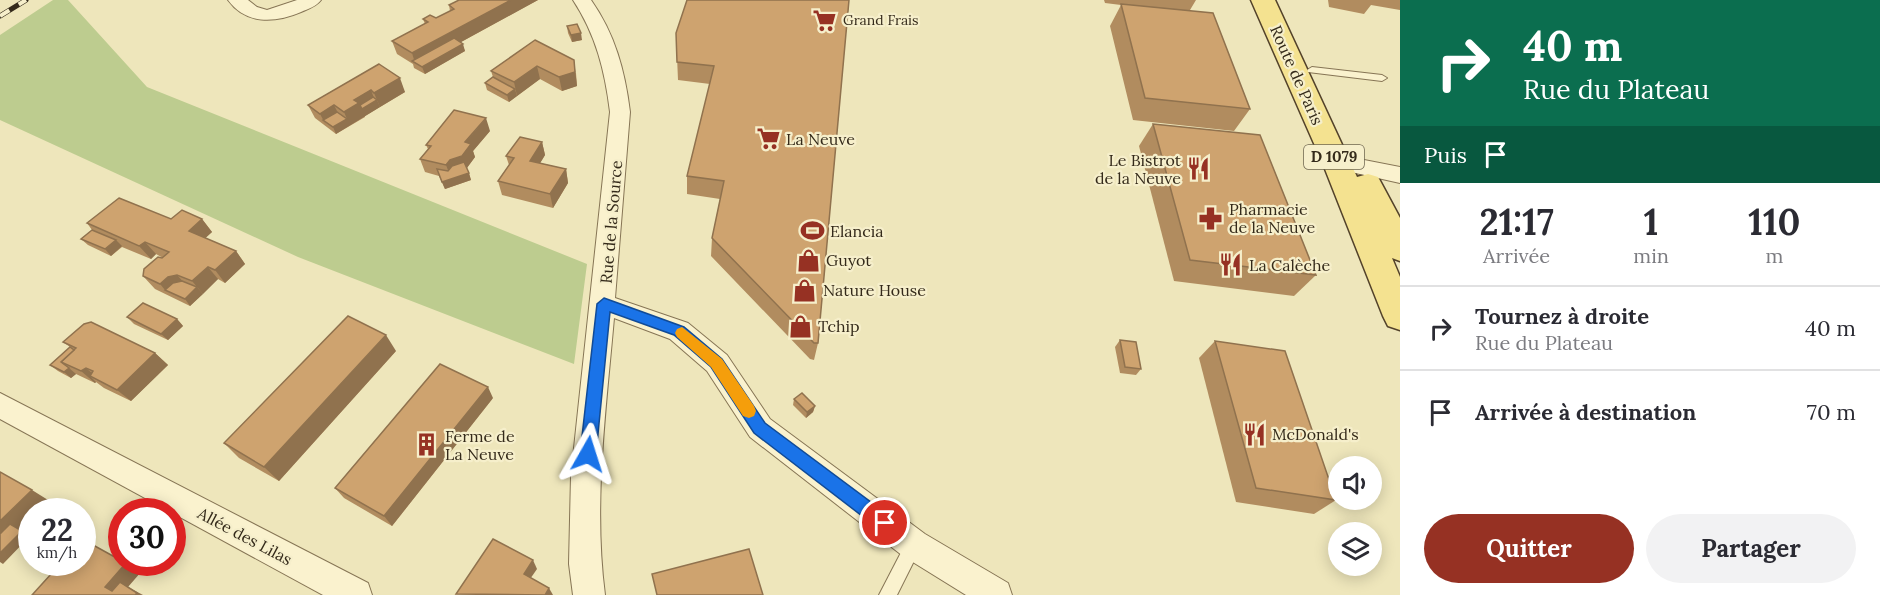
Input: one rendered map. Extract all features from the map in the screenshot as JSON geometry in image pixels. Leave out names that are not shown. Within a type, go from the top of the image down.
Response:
[{"type":"main road","name":"Route de Paris","points":[[1263,0],[1337,164],[1400,316]]},
{"type":"main road","name":"Route de Paris","points":[[1280,0],[1400,249]]},
{"type":"street","points":[[237,0],[252,12],[268,15],[284,13],[312,0]]},
{"type":"street","name":"Rue de la Source","points":[[582,0],[602,32],[615,71],[620,112],[604,304],[586,476],[585,564],[589,595]]},
{"type":"street","points":[[1359,167],[1400,175]]},
{"type":"street","points":[[604,304],[679,331],[717,363],[760,428],[914,545],[996,595]]},
{"type":"street","name":"Allée des Lilas","points":[[2,410],[356,595]]},
{"type":"lane","points":[[1312,70],[1382,78]]},
{"type":"lane","points":[[888,595],[914,545]]},
{"type":"green space","points":[[53,0],[68,0],[147,87],[587,264],[574,364],[298,257],[0,120],[0,35]]},
{"type":"building","points":[[459,0],[511,0],[412,53],[392,41],[428,22],[423,19],[430,15],[436,18],[454,9],[449,5]]},
{"type":"building","name":"La Neuve","points":[[687,0],[849,0],[818,343],[814,343],[712,238],[724,181],[687,176],[714,66],[677,62],[676,33]]},
{"type":"building","points":[[1121,4],[1213,13],[1250,109],[1145,98]]},
{"type":"building","points":[[577,24],[581,33],[571,35],[567,26]]},
{"type":"building","points":[[454,38],[463,44],[422,67],[412,61]]},
{"type":"building","points":[[535,40],[574,60],[575,72],[559,77],[537,66],[514,82],[491,71]]},
{"type":"building","points":[[379,64],[400,78],[374,93],[371,90],[354,100],[359,103],[344,112],[334,105],[320,114],[308,105]]},
{"type":"building","points":[[493,77],[515,89],[507,95],[485,83]]},
{"type":"building","points":[[373,97],[377,100],[362,109],[360,105]]},
{"type":"building","points":[[454,110],[486,118],[465,142],[471,144],[462,156],[450,160],[446,165],[420,159],[431,146],[426,145]]},
{"type":"building","points":[[337,112],[347,119],[333,127],[323,120]]},
{"type":"building","points":[[1153,124],[1260,135],[1316,275],[1190,260]]},
{"type":"building","points":[[520,137],[542,142],[530,161],[566,169],[550,194],[498,181],[514,158],[506,156]]},
{"type":"building","points":[[464,162],[469,173],[442,182],[437,169],[448,171],[452,166]]},
{"type":"building","points":[[119,198],[171,219],[182,210],[202,219],[189,231],[236,251],[215,270],[208,267],[192,281],[177,275],[168,277],[160,284],[143,276],[144,269],[158,257],[162,258],[169,252],[145,242],[139,246],[87,223]]},
{"type":"building","points":[[92,230],[116,240],[105,249],[81,239]]},
{"type":"building","points":[[182,281],[197,287],[185,299],[165,290],[173,283]]},
{"type":"building","points":[[143,303],[177,319],[161,334],[127,317]]},
{"type":"building","points":[[348,316],[386,335],[264,467],[224,443]]},
{"type":"building","points":[[91,322],[155,353],[117,390],[90,376],[93,371],[86,368],[81,371],[61,362],[76,348],[63,342],[84,324]]},
{"type":"building","points":[[1120,340],[1136,342],[1141,369],[1125,367]]},
{"type":"building","points":[[1215,341],[1285,351],[1328,477],[1328,499],[1256,488]]},
{"type":"building","points":[[70,347],[74,350],[61,362],[69,368],[64,372],[50,365]]},
{"type":"building","points":[[440,364],[488,387],[384,516],[335,488]]},
{"type":"building","points":[[802,393],[815,406],[807,412],[794,399]]},
{"type":"building","points":[[0,472],[32,490],[24,498],[18,498],[18,504],[0,521]]},
{"type":"building","points":[[10,524],[18,529],[18,535],[0,553],[0,534]]},
{"type":"building","points":[[493,539],[533,560],[524,574],[549,588],[545,595],[456,594]]},
{"type":"building","points":[[96,547],[108,553],[108,576],[115,576],[105,587],[112,591],[120,582],[137,593],[135,595],[32,595],[49,576],[96,576]]},
{"type":"building","points":[[749,549],[763,595],[657,595],[652,574]]},
{"type":"railway","points":[[0,16],[26,0]]},
{"type":"slow traffic","points":[[682,333],[717,363],[749,411]]},
{"type":"place","name":"Grand Frais","points":[[825,20]]},
{"type":"place","name":"La Neuve","points":[[768,139]]},
{"type":"place","name":"Le Bistrot de la Neuve","points":[[1199,169]]},
{"type":"place","name":"Pharmacie de la Neuve","points":[[1211,218]]},
{"type":"place","name":"Elancia","points":[[812,231]]},
{"type":"place","name":"Guyot","points":[[808,260]]},
{"type":"place","name":"La Calèche","points":[[1231,265]]},
{"type":"place","name":"Nature House","points":[[805,290]]},
{"type":"place","name":"Tchip","points":[[800,326]]},
{"type":"place","name":"McDonald's","points":[[1254,434]]},
{"type":"place","name":"Ferme de La Neuve","points":[[427,445]]},
{"type":"route","points":[[588,454],[604,304],[679,331],[717,363],[760,428],[885,523]]}]
